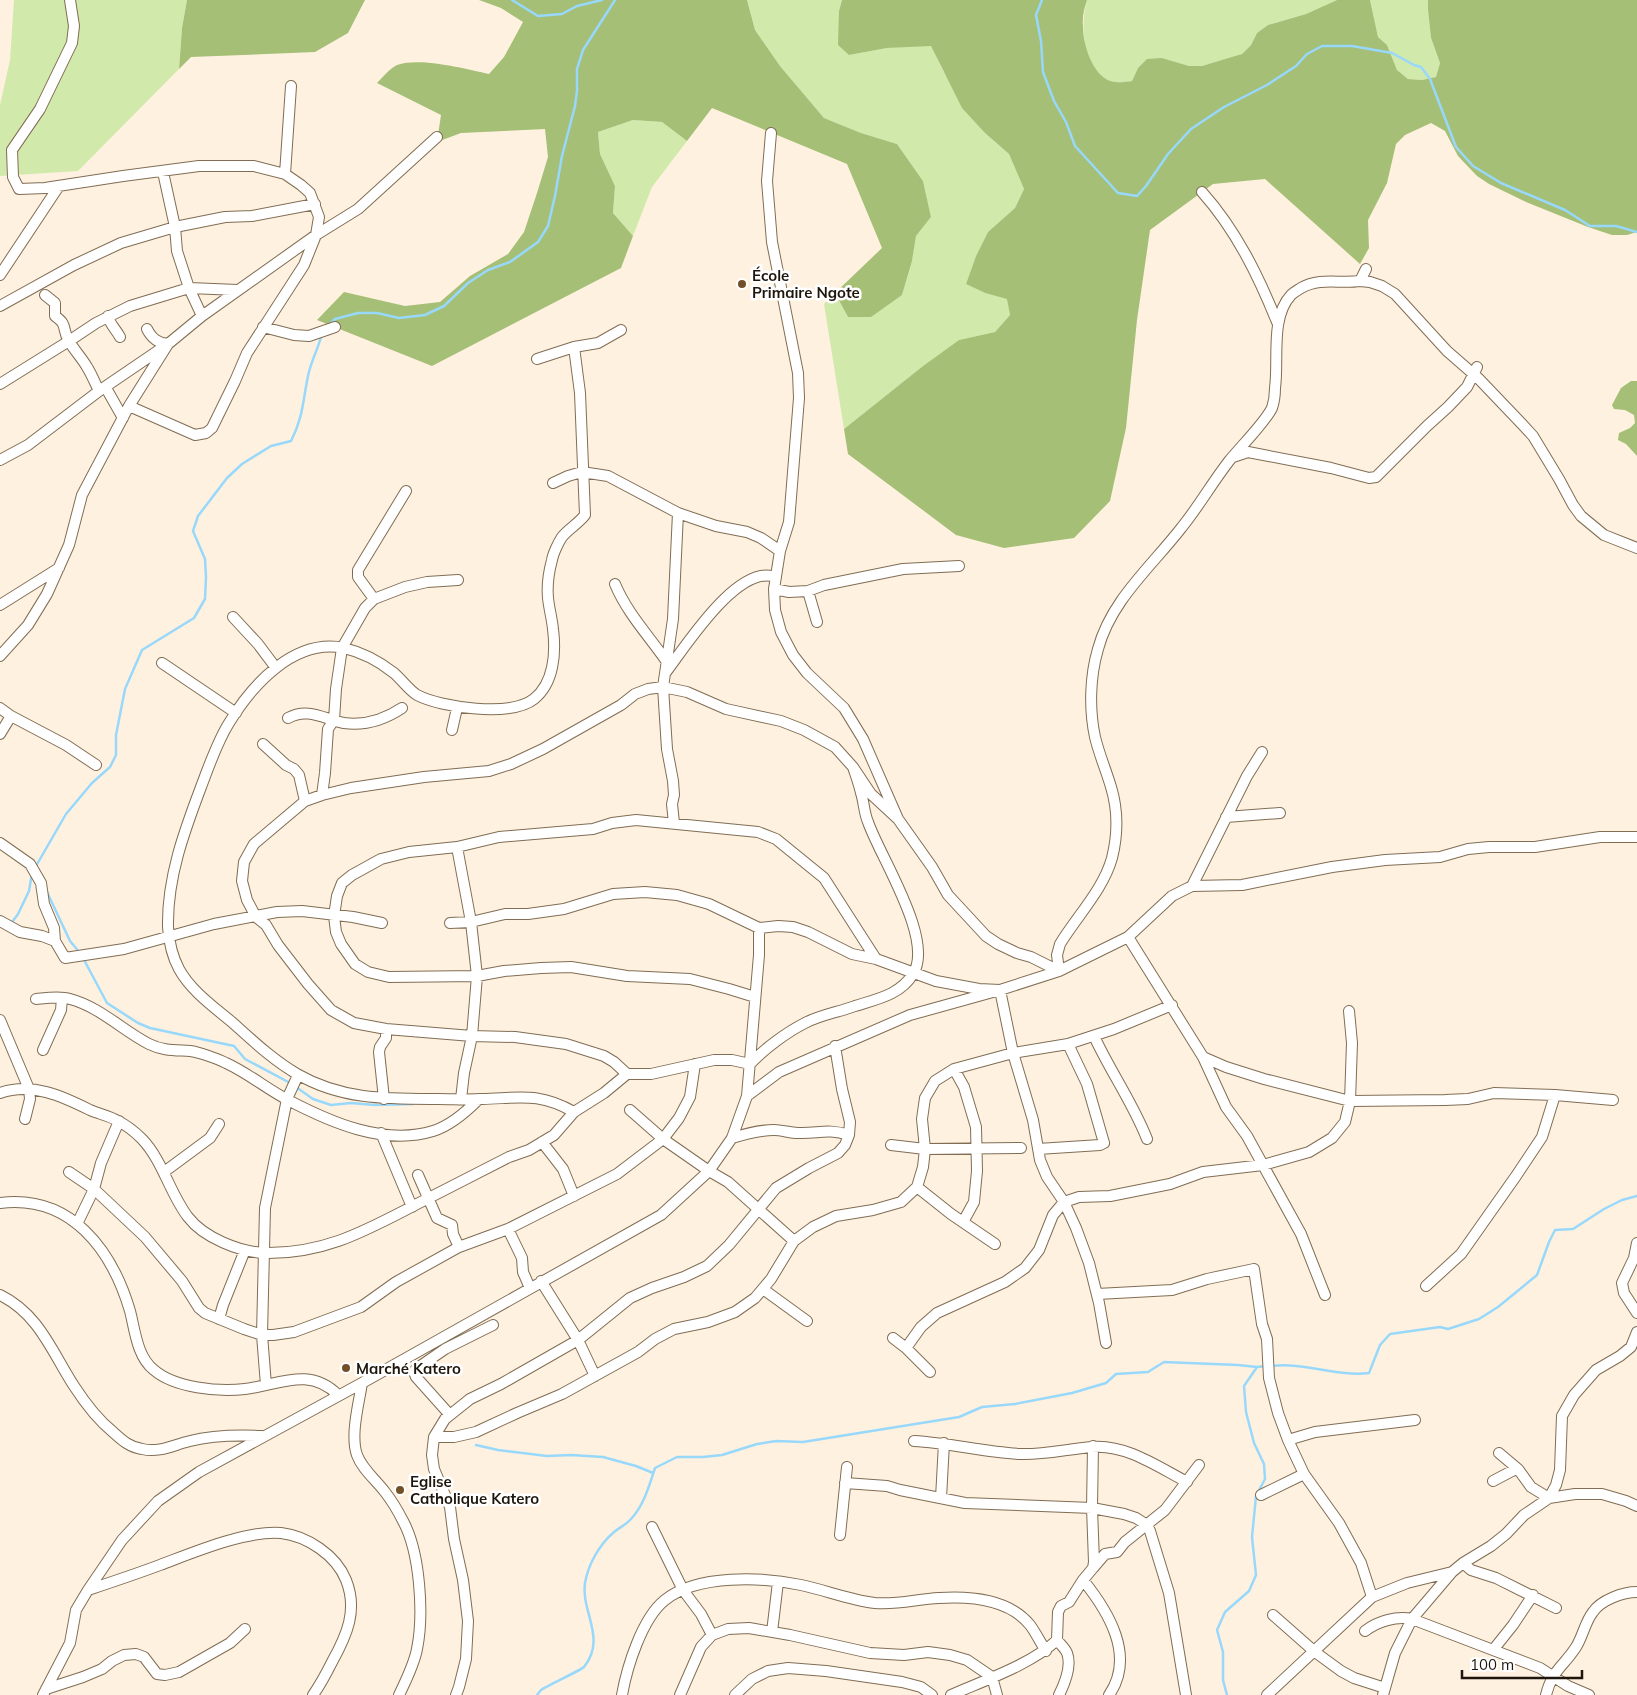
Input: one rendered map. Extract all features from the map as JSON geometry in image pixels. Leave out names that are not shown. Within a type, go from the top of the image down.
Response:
[{"type":"street","points":[[70,0],[74,26],[72,43],[40,109],[12,150],[13,177],[19,189],[31,190],[199,166],[254,166],[285,174],[301,185],[310,193],[320,217],[316,235],[304,265],[247,353],[212,428],[206,434],[196,435],[189,433],[129,406]]},
{"type":"street","points":[[285,174],[291,86]]},
{"type":"street","points":[[771,133],[767,181],[772,242],[798,373],[799,398],[789,522],[780,551],[774,589],[775,610],[781,632],[792,655],[807,673],[844,708],[863,739],[898,819]]},
{"type":"street","points":[[0,460],[28,445],[168,344],[238,290],[316,235],[358,209],[437,137]]},
{"type":"street","points":[[163,172],[175,227],[178,251],[189,288],[202,316]]},
{"type":"street","points":[[0,275],[58,186]]},
{"type":"street","points":[[1059,971],[1057,955],[1060,944],[1101,882],[1111,860],[1117,833],[1116,814],[1111,788],[1095,736],[1092,714],[1092,675],[1098,648],[1120,601],[1183,526],[1272,407],[1278,371],[1277,322],[1264,290],[1244,250],[1215,207],[1202,192]]},
{"type":"street","points":[[0,306],[74,265],[121,243],[175,227],[225,218],[252,216],[315,204]]},
{"type":"street","points":[[1360,281],[1366,269]]},
{"type":"street","points":[[1277,322],[1284,305],[1292,294],[1308,284],[1324,281],[1370,282],[1382,286],[1395,294],[1447,352],[1475,371],[1533,431],[1581,516],[1604,535],[1637,548]]},
{"type":"street","points":[[0,384],[108,316],[130,306],[189,288],[238,290]]},
{"type":"street","points":[[45,295],[55,303],[55,316],[64,324],[64,331],[69,342],[123,418]]},
{"type":"street","points":[[108,316],[109,324],[117,331],[120,337]]},
{"type":"street","points":[[263,327],[294,335],[309,336],[335,327]]},
{"type":"street","points":[[148,329],[150,336],[160,343],[168,344]]},
{"type":"street","points":[[537,359],[574,347],[598,343],[621,330]]},
{"type":"street","points":[[0,656],[28,624],[47,594],[69,545],[82,495],[129,406],[168,344]]},
{"type":"street","points":[[574,347],[580,393],[585,516],[562,537],[552,560],[548,596],[554,632],[553,667],[546,686],[532,701],[508,708],[457,708],[416,694],[392,672],[372,658],[342,648],[310,650],[293,656],[276,668],[247,697],[227,725],[208,769],[180,844],[173,874],[168,910],[168,937],[180,972],[198,993],[268,1054],[298,1074],[340,1093],[384,1099],[461,1098],[479,1100],[517,1097],[541,1098],[560,1104],[574,1112]]},
{"type":"street","points":[[1232,458],[1248,452],[1331,468],[1369,478],[1376,476],[1467,387],[1475,371]]},
{"type":"street","points":[[553,483],[582,472],[608,476],[678,513],[716,526],[747,532],[761,538],[780,551]]},
{"type":"street","points":[[374,598],[358,577],[358,570],[406,492]]},
{"type":"street","points":[[674,823],[672,804],[674,795],[673,781],[668,749],[663,687],[673,619],[678,513]]},
{"type":"street","points":[[774,589],[789,592],[808,591],[824,585],[903,569],[959,566]]},
{"type":"street","points":[[0,605],[59,568]]},
{"type":"street","points":[[666,673],[710,614],[726,596],[742,584],[756,577],[765,575],[776,577]]},
{"type":"street","points":[[322,795],[328,729],[334,720],[342,648],[365,608],[374,598],[405,587],[427,582],[458,580]]},
{"type":"street","points":[[615,584],[618,593],[637,623],[667,662]]},
{"type":"street","points":[[808,591],[817,622]]},
{"type":"street","points":[[233,617],[258,644],[276,668]]},
{"type":"street","points":[[162,663],[236,713]]},
{"type":"street","points":[[627,1074],[604,1056],[566,1044],[515,1037],[472,1036],[386,1029],[354,1023],[331,1010],[278,945],[266,925],[256,917],[247,900],[242,881],[244,862],[254,844],[306,801],[350,788],[424,777],[489,771],[511,764],[543,750],[621,706],[635,694],[648,689],[663,687],[687,692],[726,709],[780,721],[804,730],[835,747],[853,767],[872,794],[898,819],[932,867],[948,895],[986,936],[998,944],[1059,971]]},
{"type":"street","points":[[0,708],[66,745],[96,765]]},
{"type":"street","points":[[288,718],[296,714],[307,713],[357,724],[372,723],[402,708]]},
{"type":"street","points":[[452,730],[457,708]]},
{"type":"street","points":[[0,734],[12,716]]},
{"type":"street","points":[[263,744],[299,775],[306,801]]},
{"type":"street","points":[[1192,886],[1247,776],[1262,752]]},
{"type":"street","points":[[750,1064],[762,1050],[806,1023],[890,996],[904,986],[914,973],[918,956],[917,937],[901,891],[878,849],[867,820],[853,767]]},
{"type":"street","points":[[1226,817],[1280,813]]},
{"type":"street","points":[[755,997],[690,979],[627,976],[571,967],[504,971],[478,976],[389,976],[368,972],[355,964],[341,944],[336,932],[334,916],[337,896],[342,884],[352,875],[381,859],[409,852],[457,847],[499,837],[593,829],[612,823],[636,820],[758,832],[776,839],[824,878],[876,959]]},
{"type":"street","points":[[747,1096],[779,1072],[910,1015],[1000,990],[1059,971],[1128,937],[1172,896],[1192,886],[1242,885],[1324,869],[1385,860],[1440,857],[1468,849],[1535,847],[1600,837],[1637,837]]},
{"type":"street","points":[[0,843],[30,864],[41,884],[44,904],[54,928],[55,941],[65,958],[124,949],[214,924],[278,912],[302,911],[353,917],[382,924]]},
{"type":"street","points":[[457,847],[471,922],[478,976],[472,1036],[461,1098]]},
{"type":"street","points":[[450,924],[471,922],[505,914],[528,914],[564,909],[614,894],[645,892],[677,894],[716,907],[759,928],[792,927],[808,932],[852,954],[876,959],[936,981],[979,990],[1000,990]]},
{"type":"street","points":[[6,925],[55,941]]},
{"type":"street","points":[[45,1692],[70,1643],[76,1610],[122,1540],[158,1501],[199,1472],[362,1383],[660,1215],[709,1171],[732,1138],[747,1096],[759,955],[759,928]]},
{"type":"street","points":[[1128,937],[1172,1005],[1203,1058],[1226,1107],[1247,1136],[1301,1234],[1325,1295]]},
{"type":"street","points":[[1000,990],[1013,1053],[1033,1120],[1040,1160],[1047,1177],[1064,1202],[1089,1262],[1106,1343]]},
{"type":"street","points":[[43,1050],[61,1010],[62,998]]},
{"type":"street","points":[[36,999],[70,999],[94,1008],[150,1044],[161,1049],[192,1051],[225,1062],[287,1099],[354,1129],[381,1133],[418,1134],[434,1131],[467,1111],[479,1100]]},
{"type":"street","points":[[434,1437],[454,1438],[476,1432],[562,1394],[638,1352],[655,1339],[674,1330],[708,1322],[735,1312],[755,1298],[771,1279],[794,1241],[813,1227],[836,1216],[872,1210],[901,1202],[917,1187],[924,1167],[925,1149],[922,1119],[924,1098],[935,1081],[954,1069],[1013,1053],[1068,1044],[1114,1029],[1172,1005]]},
{"type":"street","points":[[906,1348],[921,1327],[937,1313],[1005,1282],[1025,1268],[1039,1250],[1053,1215],[1064,1202],[1079,1197],[1110,1196],[1170,1184],[1203,1172],[1262,1166],[1309,1152],[1332,1138],[1344,1122],[1350,1102],[1352,1043],[1349,1011]]},
{"type":"street","points":[[0,1020],[29,1089],[30,1100],[25,1119]]},
{"type":"street","points":[[384,1099],[379,1052],[386,1038],[386,1029]]},
{"type":"street","points":[[1094,1036],[1104,1058],[1142,1125],[1147,1140]]},
{"type":"street","points":[[1038,1149],[1100,1145],[1104,1143],[1087,1084],[1068,1044]]},
{"type":"street","points":[[456,1695],[466,1659],[468,1621],[450,1506],[434,1469],[432,1454],[434,1437],[445,1419],[470,1399],[501,1384],[578,1340],[630,1298],[708,1266],[729,1245],[776,1188],[838,1153],[845,1145],[849,1135],[850,1122],[842,1089],[836,1046]]},
{"type":"street","points":[[1203,1058],[1264,1079],[1350,1102],[1445,1100],[1494,1093],[1555,1095],[1613,1100]]},
{"type":"street","points":[[0,1094],[29,1089],[45,1091],[70,1099],[119,1121],[142,1140],[164,1172],[189,1218],[209,1236],[235,1248],[264,1253],[304,1251],[325,1247],[358,1234],[509,1157],[529,1150],[554,1135],[574,1112],[604,1093],[627,1074],[651,1074],[714,1060],[732,1060],[750,1064]]},
{"type":"street","points":[[69,1172],[94,1189],[145,1237],[182,1280],[199,1308],[205,1313],[262,1334],[273,1335],[294,1332],[361,1307],[396,1282],[459,1247],[508,1229],[617,1174],[662,1139],[679,1118],[690,1097],[695,1064]]},
{"type":"street","points":[[954,1069],[964,1087],[972,1108],[976,1127],[977,1149],[974,1202],[963,1222]]},
{"type":"street","points":[[266,1386],[262,1334],[265,1208],[287,1099],[298,1074]]},
{"type":"street","points":[[1426,1286],[1461,1254],[1516,1176],[1542,1137],[1555,1095]]},
{"type":"street","points":[[630,1110],[662,1139],[728,1182],[794,1241]]},
{"type":"street","points":[[77,1224],[94,1189],[101,1163],[119,1121]]},
{"type":"street","points":[[164,1172],[210,1138],[219,1124]]},
{"type":"street","points":[[732,1138],[773,1130],[799,1133],[836,1131],[849,1135]]},
{"type":"street","points":[[381,1133],[412,1207]]},
{"type":"street","points":[[542,1142],[563,1169],[574,1196]]},
{"type":"street","points":[[891,1145],[925,1149],[1021,1148]]},
{"type":"street","points":[[418,1175],[437,1218],[452,1225],[453,1234],[459,1247]]},
{"type":"street","points":[[917,1187],[996,1244]]},
{"type":"street","points":[[0,1203],[33,1203],[57,1210],[85,1229],[104,1254],[120,1284],[142,1353],[152,1370],[168,1379],[189,1386],[220,1390],[244,1390],[307,1379],[329,1386],[338,1395]]},
{"type":"street","points":[[508,1229],[522,1258],[522,1268],[530,1288]]},
{"type":"street","points":[[1637,1243],[1634,1258],[1622,1283],[1624,1293],[1637,1313]]},
{"type":"street","points":[[219,1319],[245,1250]]},
{"type":"street","points":[[1097,1294],[1172,1290],[1207,1278],[1254,1269],[1262,1324],[1267,1339],[1269,1372],[1278,1414],[1304,1474],[1339,1522],[1361,1563],[1372,1597]]},
{"type":"street","points":[[541,1281],[578,1340],[595,1376]]},
{"type":"street","points":[[763,1289],[807,1321]]},
{"type":"street","points":[[0,1295],[25,1312],[43,1333],[74,1386],[98,1419],[127,1445],[156,1451],[190,1441],[237,1435],[263,1436]]},
{"type":"street","points":[[450,1414],[416,1377],[414,1372],[445,1348],[494,1325]]},
{"type":"street","points":[[1549,1498],[1556,1485],[1560,1470],[1562,1416],[1574,1395],[1596,1370],[1634,1347],[1637,1332]]},
{"type":"street","points":[[893,1338],[930,1372]]},
{"type":"street","points":[[440,1339],[445,1348]]},
{"type":"street","points":[[362,1383],[355,1438],[357,1455],[368,1473],[386,1493],[404,1522],[413,1546],[419,1589],[420,1621],[417,1650],[409,1675],[399,1695]]},
{"type":"street","points":[[1288,1440],[1315,1432],[1415,1420]]},
{"type":"street","points":[[914,1441],[944,1443],[1004,1453],[1031,1455],[1093,1446],[1116,1449],[1130,1453],[1187,1482]]},
{"type":"street","points":[[941,1498],[944,1443]]},
{"type":"street","points":[[1093,1446],[1093,1568]]},
{"type":"street","points":[[1499,1454],[1518,1469],[1531,1487],[1549,1498]]},
{"type":"street","points":[[1059,1695],[1068,1670],[1066,1653],[1057,1640],[1058,1612],[1061,1606],[1069,1602],[1083,1580],[1105,1554],[1117,1552],[1124,1542],[1165,1510],[1199,1465]]},
{"type":"street","points":[[840,1535],[847,1468]]},
{"type":"street","points":[[1493,1481],[1512,1470],[1518,1469]]},
{"type":"street","points":[[1262,1495],[1304,1474]]},
{"type":"street","points":[[845,1483],[887,1486],[966,1503],[1092,1508],[1136,1518],[1147,1525],[1150,1531],[1169,1593],[1186,1695]]},
{"type":"street","points":[[1273,1614],[1315,1652],[1341,1671],[1384,1692],[1395,1653],[1412,1619],[1452,1572],[1491,1546],[1506,1534],[1524,1515],[1549,1498],[1574,1494],[1602,1494],[1637,1506]]},
{"type":"street","points":[[652,1527],[683,1590],[702,1614],[712,1635]]},
{"type":"street","points":[[88,1590],[190,1554],[258,1534],[281,1534],[305,1540],[328,1554],[343,1572],[350,1590],[351,1613],[346,1637],[313,1695]]},
{"type":"street","points":[[1463,1563],[1472,1570],[1496,1578],[1556,1608]]},
{"type":"street","points":[[1267,1695],[1372,1597],[1407,1583],[1452,1572]]},
{"type":"street","points":[[622,1695],[634,1649],[651,1617],[665,1600],[683,1590],[714,1580],[750,1579],[799,1584],[875,1602],[908,1602],[938,1598],[984,1599],[1012,1610],[1029,1624],[1046,1651]]},
{"type":"street","points":[[1083,1580],[1098,1599],[1115,1630],[1120,1663],[1119,1672],[1109,1695]]},
{"type":"street","points":[[772,1632],[778,1582]]},
{"type":"street","points":[[1546,1695],[1552,1676],[1576,1648],[1592,1612],[1600,1605],[1620,1595],[1628,1592],[1637,1592]]},
{"type":"street","points":[[1493,1650],[1533,1595]]},
{"type":"street","points":[[1365,1630],[1392,1618],[1412,1619],[1540,1668],[1568,1686],[1589,1695]]},
{"type":"street","points":[[680,1695],[701,1647],[712,1635],[728,1629],[749,1628],[870,1653],[904,1655],[928,1652],[950,1655],[967,1660],[992,1677],[997,1695]]},
{"type":"street","points":[[45,1692],[90,1674],[124,1655],[136,1654],[144,1657],[157,1674],[165,1675],[179,1672],[230,1643],[245,1629]]},
{"type":"street","points":[[952,1695],[1046,1651],[1057,1640]]},
{"type":"street","points":[[734,1695],[752,1679],[768,1671],[788,1668],[826,1671],[902,1682],[922,1687],[932,1695]]},
{"type":"green space","points":[[14,0],[187,0],[182,28],[179,69],[78,171],[0,176],[0,105],[10,60]]},
{"type":"green space","points":[[187,0],[365,0],[348,33],[315,52],[191,57],[179,69],[182,28]]},
{"type":"green space","points":[[479,0],[747,0],[755,30],[780,66],[824,118],[861,133],[897,144],[923,181],[931,217],[916,236],[912,261],[902,295],[871,317],[848,317],[835,293],[882,248],[847,164],[712,108],[687,141],[662,122],[633,120],[598,132],[600,154],[615,186],[613,213],[633,236],[621,268],[432,366],[317,320],[344,292],[405,306],[440,302],[470,276],[508,254],[524,232],[548,157],[545,129],[461,133],[437,142],[441,115],[377,83],[394,66],[418,62],[489,74],[504,57],[523,22],[501,8]]},
{"type":"green space","points":[[747,0],[842,0],[839,11],[849,55],[887,48],[931,45],[943,71],[985,133],[1009,154],[1024,189],[1015,208],[988,232],[976,256],[966,284],[985,293],[1008,299],[1010,315],[995,332],[959,340],[844,429],[824,304],[835,293],[848,317],[902,295],[912,261],[916,236],[931,217],[923,181],[897,144],[861,133],[824,118],[780,66],[755,30]]},
{"type":"green space","points":[[842,0],[1087,0],[1083,33],[1089,56],[1101,75],[1109,81],[1119,82],[1132,81],[1138,68],[1147,59],[1162,58],[1189,66],[1202,66],[1242,54],[1251,45],[1257,33],[1268,25],[1306,14],[1337,0],[1370,0],[1378,37],[1387,45],[1397,70],[1408,79],[1422,80],[1436,77],[1440,63],[1431,38],[1428,0],[1637,0],[1637,232],[1627,235],[1612,235],[1526,202],[1489,184],[1477,176],[1458,156],[1445,131],[1431,123],[1405,135],[1396,144],[1387,183],[1368,220],[1369,248],[1360,264],[1265,179],[1213,184],[1150,230],[1137,320],[1126,428],[1110,501],[1074,538],[1004,548],[956,535],[848,454],[844,429],[959,340],[995,332],[1010,315],[1007,299],[985,293],[966,284],[976,256],[988,232],[1015,208],[1024,189],[1009,154],[985,133],[962,108],[931,46],[887,48],[849,55],[838,45],[839,11]]},
{"type":"green space","points":[[1087,0],[1337,0],[1306,14],[1268,25],[1257,33],[1251,45],[1242,54],[1202,66],[1189,66],[1162,58],[1138,68],[1132,81],[1112,82],[1098,73],[1088,54],[1084,31]]},
{"type":"green space","points":[[1370,0],[1428,0],[1431,38],[1440,63],[1436,77],[1422,80],[1408,79],[1397,70],[1387,45],[1378,37]]},
{"type":"green space","points":[[633,120],[662,122],[687,141],[652,187],[633,236],[613,213],[615,186],[600,154],[598,132]]},
{"type":"green space","points":[[1631,381],[1637,381],[1637,456],[1626,444],[1618,440],[1619,433],[1630,428],[1635,423],[1634,415],[1625,410],[1614,409],[1612,405],[1621,388]]},
{"type":"waterway","points":[[512,0],[538,16],[562,14],[577,6],[602,0]]},
{"type":"waterway","points":[[330,324],[335,319],[358,313],[377,313],[399,318],[425,315],[444,306],[468,283],[488,270],[510,262],[538,242],[548,226],[562,156],[575,106],[577,69],[583,50],[615,0]]},
{"type":"waterway","points":[[1042,0],[1036,15],[1041,41],[1043,72],[1054,101],[1066,122],[1075,146],[1118,193],[1137,196],[1168,154],[1191,129],[1224,107],[1267,85],[1296,66],[1307,54],[1322,46],[1352,46],[1392,53],[1421,67],[1430,79],[1456,147],[1473,166],[1501,183],[1565,210],[1590,226],[1616,226],[1637,232]]},
{"type":"waterway","points":[[36,866],[66,814],[92,783],[110,767],[116,755],[116,735],[125,689],[142,650],[194,618],[205,599],[205,559],[193,531],[198,516],[227,478],[242,464],[271,446],[291,441],[300,417],[309,371],[322,334]]},
{"type":"waterway","points":[[10,925],[18,914],[29,891],[32,873]]},
{"type":"waterway","points":[[47,892],[70,941],[80,953]]},
{"type":"waterway","points":[[83,958],[107,1003],[138,1023],[150,1028],[234,1046],[245,1059],[292,1084]]},
{"type":"waterway","points":[[296,1087],[313,1099],[331,1105],[351,1103],[375,1105],[413,1104]]},
{"type":"waterway","points":[[1272,1366],[1284,1365],[1345,1373],[1369,1373],[1380,1345],[1390,1334],[1440,1327],[1448,1329],[1479,1319],[1498,1307],[1537,1275],[1555,1230],[1573,1229],[1604,1209],[1622,1200],[1637,1196]]},
{"type":"waterway","points":[[537,1695],[541,1690],[584,1667],[593,1646],[592,1625],[585,1594],[586,1576],[591,1562],[608,1538],[636,1514],[646,1495],[655,1468],[677,1457],[722,1455],[757,1444],[776,1441],[803,1442],[959,1417],[982,1407],[1015,1404],[1072,1393],[1106,1383],[1116,1374],[1148,1372],[1164,1362],[1267,1366]]},
{"type":"waterway","points":[[1227,1695],[1223,1680],[1223,1652],[1217,1630],[1225,1612],[1249,1591],[1256,1575],[1252,1537],[1256,1496],[1265,1479],[1264,1464],[1254,1443],[1246,1412],[1244,1386],[1257,1367]]},
{"type":"waterway","points":[[476,1445],[498,1450],[547,1456],[603,1457],[653,1473]]},
{"type":"place","name":"École Primaire Ngote","points":[[742,284]]},
{"type":"place","name":"Marché Katero","points":[[346,1368]]},
{"type":"place","name":"Eglise Catholique Katero","points":[[400,1490]]}]
